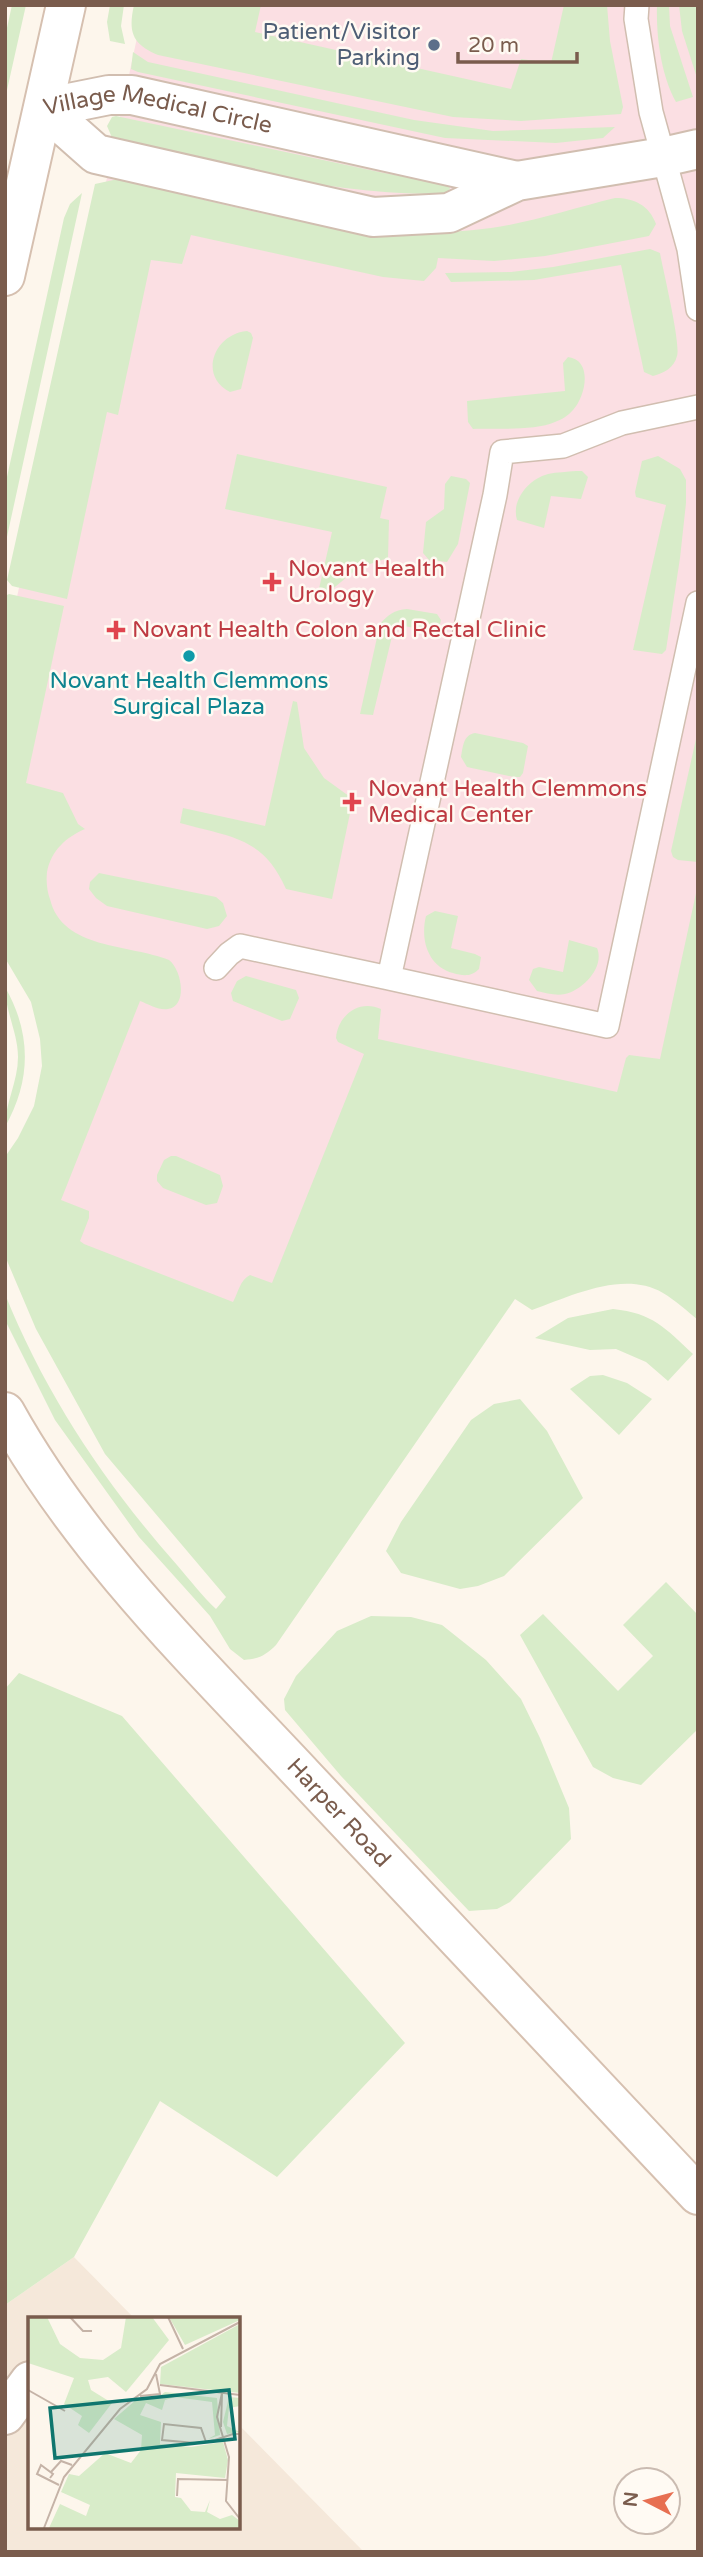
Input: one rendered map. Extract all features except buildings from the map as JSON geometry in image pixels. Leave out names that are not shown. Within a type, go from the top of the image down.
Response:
[{"type":"street","points":[[5,276],[66,5]]},
{"type":"street","name":"Village Medical Circle","points":[[44,108],[109,95],[132,95],[517,181]]},
{"type":"street","name":"Village Medical Circle","points":[[44,108],[96,154],[373,217],[449,213],[517,181],[680,153]]},
{"type":"street","name":"Harper Road","points":[[5,1412],[30,1456],[70,1514],[115,1570],[251,1720],[698,2194]]},
{"type":"street","points":[[5,2416],[28,2384]]},
{"type":"lane","points":[[637,5],[636,19],[649,100],[680,153],[698,309]]},
{"type":"lane","points":[[389,978],[495,495],[502,452],[563,446],[622,423],[698,407]]},
{"type":"lane","points":[[216,968],[240,946],[607,1026],[698,603]]},
{"type":"shaded area","name":"Novant Health Clemmons Medical Center","points":[[144,5],[698,5],[698,1098],[277,1331],[81,1294],[49,1191],[48,1057],[5,653]]},
{"type":"shaded area","points":[[74,2257],[133,2317],[28,2317],[28,2529],[240,2529],[240,2426],[364,2552],[5,2552],[5,2305]]},
{"type":"green space","points":[[12,5],[26,5],[5,99],[5,37]]},
{"type":"green space","points":[[110,5],[124,5],[121,26],[125,44],[110,41],[107,22]]},
{"type":"green space","points":[[134,5],[261,5],[255,32],[511,89],[521,59],[551,63],[564,5],[607,5],[610,41],[623,107],[621,114],[521,121],[453,117],[158,55],[142,46],[134,36]]},
{"type":"green space","points":[[657,5],[669,5],[670,26],[693,97],[676,102],[660,55]]},
{"type":"green space","points":[[679,5],[698,5],[698,81],[682,31]]},
{"type":"green space","points":[[133,52],[148,62],[414,120],[493,131],[615,127],[603,138],[556,143],[445,138],[138,72],[131,69]]},
{"type":"green space","points":[[112,117],[448,185],[450,188],[448,193],[443,194],[401,193],[360,190],[277,177],[113,140],[107,126]]},
{"type":"green space","points":[[118,179],[303,221],[396,232],[491,228],[538,219],[615,198],[628,199],[645,207],[656,224],[649,236],[545,256],[494,261],[438,258],[436,268],[424,281],[383,277],[191,235],[182,264],[151,260],[118,415],[107,412],[67,599],[12,586],[7,580],[95,184]]},
{"type":"green space","points":[[82,193],[5,546],[5,486],[64,218],[70,204]]},
{"type":"green space","points":[[650,249],[660,253],[678,349],[676,360],[671,367],[653,376],[644,372],[621,265],[534,280],[451,282],[445,273],[511,272]]},
{"type":"green space","points":[[247,331],[253,338],[241,389],[230,392],[220,385],[215,376],[214,357],[226,340]]},
{"type":"green space","points":[[568,357],[581,365],[585,379],[578,404],[565,417],[537,427],[473,429],[468,422],[467,401],[565,391],[563,363]]},
{"type":"green space","points":[[237,454],[387,487],[380,518],[389,520],[388,558],[358,568],[330,591],[318,593],[332,532],[225,509]]},
{"type":"green space","points":[[658,456],[680,469],[686,480],[680,558],[666,650],[662,654],[633,650],[666,505],[636,497],[635,492],[642,461]]},
{"type":"green space","points":[[582,471],[588,477],[581,499],[551,496],[544,528],[517,520],[519,498],[534,480],[548,474]]},
{"type":"green space","points":[[451,476],[466,479],[470,483],[458,544],[447,562],[429,560],[423,553],[426,522],[444,509],[445,484]]},
{"type":"green space","points":[[9,594],[64,606],[26,783],[63,793],[78,824],[85,829],[60,846],[49,864],[47,889],[57,916],[68,928],[99,943],[169,960],[177,971],[181,987],[178,1001],[168,1009],[140,1001],[61,1200],[89,1211],[80,1241],[84,1244],[233,1302],[242,1283],[250,1275],[272,1283],[364,1054],[338,1042],[338,1030],[345,1016],[365,1006],[381,1009],[378,1039],[617,1092],[629,1055],[660,1059],[698,884],[698,1320],[663,1293],[631,1284],[580,1292],[532,1310],[515,1299],[276,1645],[254,1659],[244,1660],[230,1649],[210,1616],[139,1537],[55,1420],[5,1320],[5,1294],[39,1367],[79,1437],[126,1503],[216,1609],[226,1597],[105,1454],[36,1329],[5,1256],[5,1157],[34,1106],[42,1066],[40,1039],[31,1002],[5,958],[5,596]]},
{"type":"green space","points":[[398,610],[437,614],[441,620],[439,629],[433,632],[395,624],[373,715],[360,714],[380,624]]},
{"type":"green space","points":[[293,701],[297,702],[304,748],[324,778],[353,799],[332,899],[286,889],[267,858],[243,841],[180,823],[183,808],[265,826]]},
{"type":"green space","points":[[698,730],[698,862],[678,860],[673,857],[671,851]]},
{"type":"green space","points":[[475,733],[528,746],[520,777],[467,767],[461,757],[463,746],[468,736]]},
{"type":"green space","points":[[99,873],[216,897],[223,903],[227,916],[219,926],[207,929],[107,906],[89,889],[90,882]]},
{"type":"green space","points":[[435,911],[458,916],[451,948],[481,957],[476,972],[467,975],[453,973],[437,965],[432,958],[425,943],[424,925],[426,916]]},
{"type":"green space","points":[[569,940],[597,948],[598,963],[591,977],[579,988],[565,994],[537,991],[529,980],[533,969],[539,967],[563,972]]},
{"type":"green space","points":[[246,976],[296,990],[299,998],[290,1019],[282,1021],[233,1001],[231,993],[237,981]]},
{"type":"green space","points":[[5,987],[20,1022],[25,1057],[20,1092],[5,1127],[18,1057]]},
{"type":"green space","points":[[171,1156],[220,1175],[223,1186],[217,1203],[206,1205],[163,1188],[157,1181],[157,1175],[164,1160]]},
{"type":"green space","points":[[613,1309],[638,1314],[658,1323],[693,1354],[668,1381],[646,1362],[616,1349],[590,1350],[535,1338],[568,1318]]},
{"type":"green space","points":[[603,1375],[627,1383],[652,1399],[619,1435],[570,1389],[590,1376]]},
{"type":"green space","points":[[520,1399],[547,1431],[583,1498],[504,1576],[478,1586],[460,1589],[401,1573],[386,1551],[401,1522],[471,1420],[494,1404]]},
{"type":"green space","points":[[666,1582],[698,1615],[698,1729],[641,1785],[613,1778],[593,1767],[520,1635],[543,1614],[618,1691],[653,1656],[623,1625]]},
{"type":"green space","points":[[371,1616],[411,1617],[442,1625],[486,1660],[521,1699],[540,1738],[569,1808],[571,1839],[510,1902],[497,1909],[469,1911],[341,1776],[285,1710],[284,1699],[296,1676],[337,1631]]},
{"type":"green space","points":[[19,1673],[122,1716],[405,2043],[277,2177],[160,2101],[74,2257],[5,2305],[5,1689]]},
{"type":"place","name":"Patient/Visitor Parking","points":[[434,45]]},
{"type":"place","name":"Novant Health Urology","points":[[272,582]]},
{"type":"place","name":"Novant Health Colon and Rectal Clinic","points":[[116,630]]},
{"type":"place","name":"Novant Health Clemmons Surgical Plaza","points":[[189,656]]},
{"type":"place","name":"Novant Health Clemmons Medical Center","points":[[352,802]]}]
